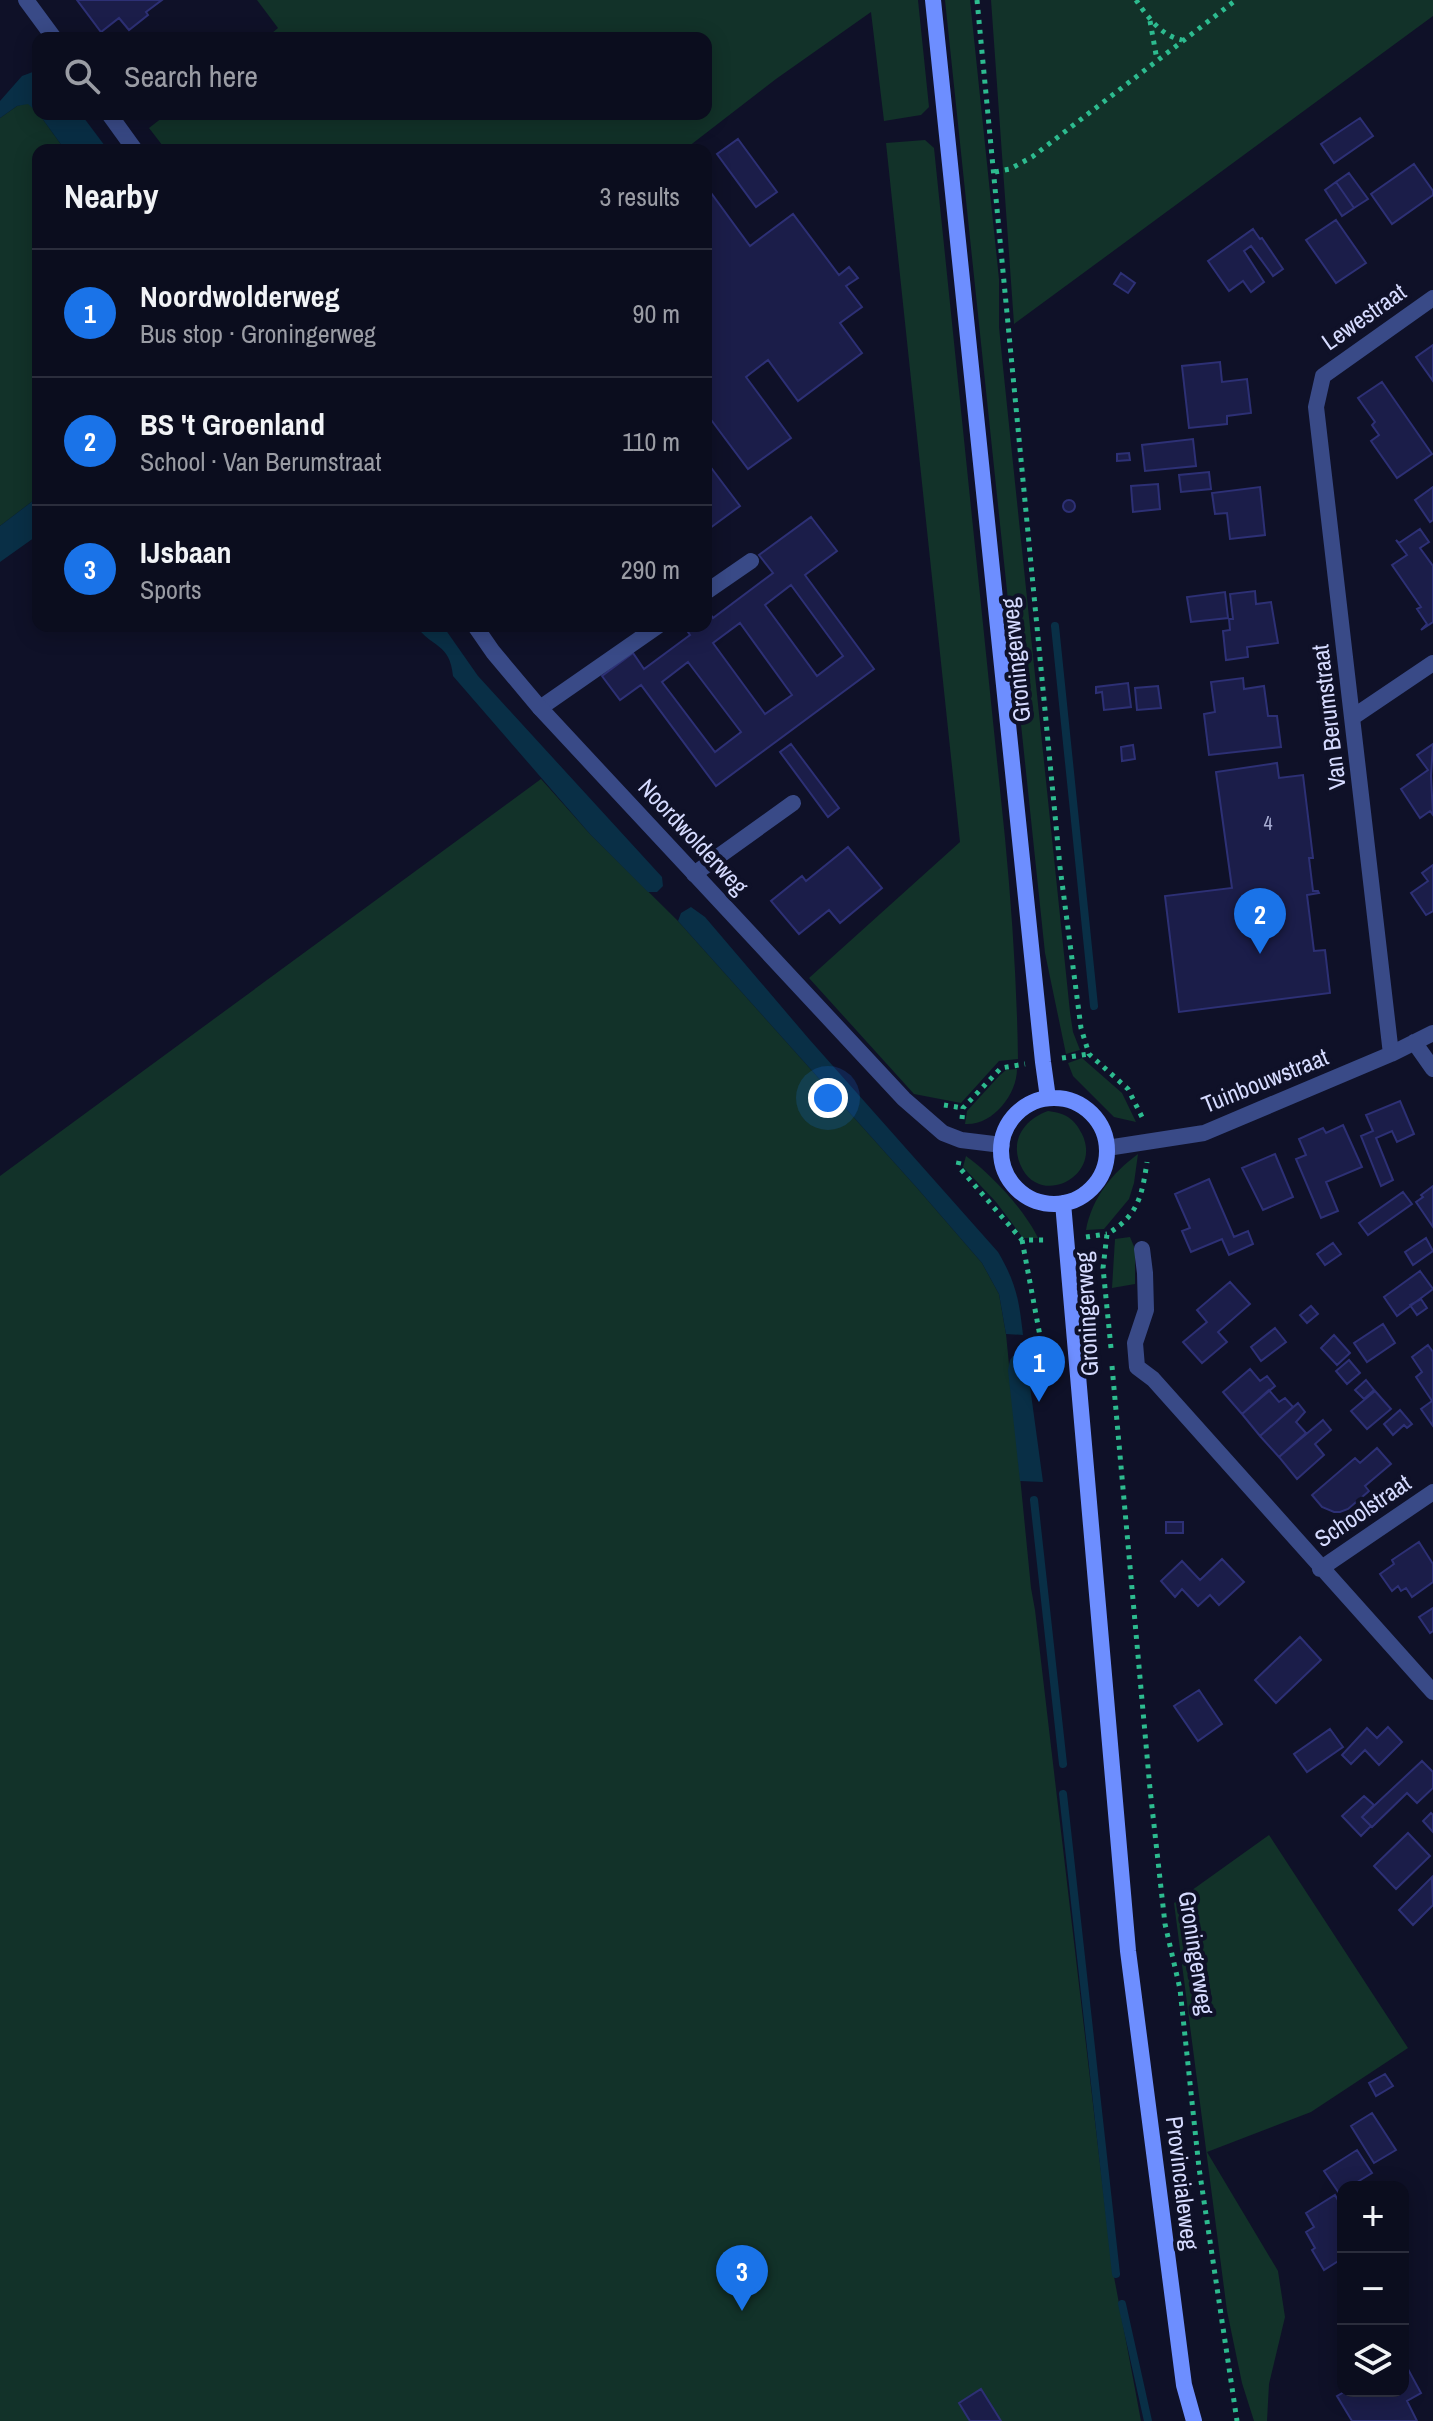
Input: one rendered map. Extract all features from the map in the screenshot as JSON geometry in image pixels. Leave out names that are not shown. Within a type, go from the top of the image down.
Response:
[{"type":"main road","name":"Groningerweg","points":[[933,0],[1048,1098]]},
{"type":"main road","points":[[1048,1098],[1077,1103],[1088,1110],[1105,1134],[1107,1148],[1106,1163],[1100,1178],[1090,1190],[1063,1203],[1043,1203],[1025,1195],[1011,1182],[1003,1164],[1002,1145],[1010,1123],[1026,1106],[1048,1098]]},
{"type":"main road","name":"Groningerweg","points":[[1063,1203],[1128,1951]]},
{"type":"main road","name":"Provincialeweg","points":[[1128,1951],[1184,2385],[1194,2421]]},
{"type":"street","points":[[26,0],[50,32]]},
{"type":"street","points":[[113,120],[131,144]]},
{"type":"street","name":"Lewestraat","points":[[1323,376],[1433,298]]},
{"type":"street","name":"Van Berumstraat","points":[[1323,376],[1316,407],[1391,1054]]},
{"type":"street","points":[[712,588],[751,561]]},
{"type":"street","name":"Noordwolderweg","points":[[479,632],[540,708],[904,1099],[943,1133],[961,1140],[1002,1145]]},
{"type":"street","points":[[540,708],[649,632]]},
{"type":"street","points":[[1353,717],[1433,663]]},
{"type":"street","points":[[694,874],[793,803]]},
{"type":"street","name":"Tuinbouwstraat","points":[[1107,1148],[1204,1133],[1391,1054],[1433,1033]]},
{"type":"street","points":[[1414,1042],[1433,1069]]},
{"type":"street","points":[[1142,1249],[1146,1310],[1135,1343],[1137,1367],[1153,1379],[1433,1692]]},
{"type":"street","name":"Schoolstraat","points":[[1320,1569],[1433,1492]]},
{"type":"path","name":"Groningerweg","points":[[977,0],[1059,851],[1081,1028],[1089,1054],[1128,1089],[1150,1141],[1143,1188],[1133,1215],[1124,1225],[1107,1234],[1103,1268],[1111,1350]]},
{"type":"path","points":[[1136,0],[1150,20],[1175,39],[1183,40]]},
{"type":"path","points":[[995,172],[1010,169],[1032,157],[1236,0]]},
{"type":"path","points":[[1150,20],[1157,60]]},
{"type":"path","points":[[963,1108],[958,1166],[1022,1240],[1043,1352]]},
{"type":"path","points":[[1022,1240],[1065,1240],[1107,1234]]},
{"type":"path","name":"Groningerweg","points":[[1112,1366],[1165,1924],[1180,1989],[1199,2168],[1237,2421]]},
{"type":"green space","points":[[257,0],[918,0],[929,107],[921,115],[884,121],[871,12],[692,144],[161,144],[149,128],[159,120],[712,120],[712,32],[273,32],[278,28]]},
{"type":"green space","points":[[945,0],[970,0],[999,279],[999,327],[1070,1012],[1080,1050],[1066,1054],[1045,953]]},
{"type":"green space","points":[[991,0],[1433,0],[1433,16],[1014,324]]},
{"type":"green space","points":[[28,103],[32,106],[32,120],[43,120],[61,144],[32,144],[32,502],[0,526],[0,118],[17,106]]},
{"type":"green space","points":[[925,140],[934,148],[1005,838],[1017,1004],[1018,1059],[999,1061],[961,1103],[914,1094],[809,978],[960,842],[886,143]]},
{"type":"green space","points":[[541,779],[590,834],[678,921],[918,1189],[982,1263],[999,1294],[1112,2266],[1141,2421],[0,2421],[0,1176]]},
{"type":"green space","points":[[1082,1058],[1122,1093],[1136,1122],[1114,1117],[1073,1076],[1068,1063]]},
{"type":"green space","points":[[1017,1069],[1013,1089],[1001,1107],[985,1120],[965,1124],[967,1111],[1000,1075],[1006,1070]]},
{"type":"green space","points":[[1048,1111],[1064,1115],[1076,1124],[1086,1149],[1078,1173],[1056,1185],[1044,1185],[1032,1180],[1023,1170],[1017,1151],[1017,1142],[1025,1127]]},
{"type":"green space","points":[[1138,1154],[1129,1199],[1104,1229],[1086,1230],[1093,1207],[1104,1187]]},
{"type":"green space","points":[[966,1156],[1006,1193],[1038,1238],[1023,1238],[996,1202],[963,1167]]},
{"type":"green space","points":[[1130,1237],[1135,1249],[1135,1284],[1112,1288],[1115,1239]]},
{"type":"green space","points":[[1269,1835],[1408,2048],[1311,2112],[1207,2152],[1278,2271],[1285,2317],[1269,2384],[1267,2421],[1254,2421],[1242,2383],[1227,2311],[1174,1903]]},
{"type":"water","points":[[32,72],[32,108],[28,104],[17,106],[0,118],[0,101],[22,76]]},
{"type":"water","points":[[43,120],[86,120],[104,144],[61,144]]},
{"type":"water","points":[[32,502],[32,539],[0,562],[0,526]]},
{"type":"water","points":[[447,632],[478,676],[662,877],[663,886],[657,892],[648,892],[590,834],[453,676],[444,651],[422,633]]},
{"type":"water","points":[[691,907],[705,917],[998,1252],[1016,1292],[1023,1335],[1006,1334],[999,1294],[982,1263],[678,921],[681,913]]},
{"type":"water","points":[[1023,1354],[1026,1357],[1043,1482],[1020,1481],[1008,1370],[1013,1356]]},
{"type":"building","points":[[77,0],[162,0],[129,30],[119,18],[101,32]]},
{"type":"building","points":[[1360,118],[1373,136],[1334,163],[1321,144]]},
{"type":"building","points":[[738,139],[777,192],[756,207],[717,154]]},
{"type":"building","points":[[1414,164],[1433,195],[1392,224],[1371,194]]},
{"type":"building","points":[[1349,173],[1368,199],[1354,208],[1336,182]]},
{"type":"building","points":[[1336,182],[1354,208],[1342,216],[1325,190]]},
{"type":"building","points":[[712,194],[750,246],[793,214],[839,275],[849,267],[858,278],[846,286],[862,307],[840,323],[862,353],[798,401],[768,360],[746,377],[791,438],[748,469],[712,421]]},
{"type":"building","points":[[1336,220],[1366,263],[1336,283],[1306,240]]},
{"type":"building","points":[[1253,229],[1283,269],[1273,276],[1251,246],[1244,251],[1264,282],[1251,292],[1243,281],[1229,291],[1208,261]]},
{"type":"building","points":[[1121,273],[1135,283],[1128,293],[1114,284]]},
{"type":"building","points":[[1433,345],[1433,381],[1416,357]]},
{"type":"building","points":[[1220,362],[1222,382],[1247,379],[1251,413],[1227,416],[1227,424],[1189,428],[1182,366]]},
{"type":"building","points":[[1382,382],[1432,454],[1397,478],[1371,441],[1379,435],[1372,425],[1375,422],[1358,398]]},
{"type":"building","points":[[1193,439],[1196,466],[1145,471],[1142,445]]},
{"type":"building","points":[[1129,453],[1130,460],[1117,461],[1117,454]]},
{"type":"building","points":[[712,469],[740,506],[712,527]]},
{"type":"building","points":[[1209,472],[1211,489],[1181,492],[1179,475]]},
{"type":"building","points":[[1158,484],[1160,509],[1133,512],[1131,486]]},
{"type":"building","points":[[1260,487],[1265,535],[1230,539],[1227,513],[1215,514],[1212,493]]},
{"type":"building","points":[[1433,487],[1433,520],[1430,522],[1415,500]]},
{"type":"building","points":[[1069,500],[1075,506],[1069,512],[1063,506]]},
{"type":"building","points":[[811,517],[837,551],[805,575],[874,669],[716,786],[641,685],[620,700],[602,676],[633,653],[644,669],[690,635],[688,632],[712,632],[712,617],[773,573],[759,555]],"holes":[[[791,585],[843,656],[817,676],[765,605]],[[740,623],[792,695],[765,714],[713,643]],[[688,662],[741,732],[715,752],[662,682]]]},
{"type":"building","points":[[1420,529],[1429,542],[1420,548],[1433,566],[1433,622],[1421,630],[1427,624],[1417,609],[1421,607],[1392,565],[1407,555],[1396,540],[1399,543]]},
{"type":"building","points":[[1255,591],[1256,604],[1271,602],[1278,643],[1247,647],[1248,657],[1226,660],[1223,631],[1230,630],[1229,619],[1233,619],[1230,594]]},
{"type":"building","points":[[1225,592],[1228,618],[1191,622],[1187,597]]},
{"type":"building","points":[[1243,678],[1244,689],[1264,686],[1268,716],[1277,716],[1281,747],[1209,755],[1204,714],[1215,712],[1211,682]]},
{"type":"building","points":[[1128,683],[1131,707],[1104,710],[1102,692],[1096,693],[1096,687]]},
{"type":"building","points":[[1158,686],[1161,708],[1137,710],[1135,688]]},
{"type":"building","points":[[791,744],[839,808],[828,817],[780,752]]},
{"type":"building","points":[[1433,744],[1433,815],[1430,811],[1420,818],[1401,789],[1428,770],[1417,755]]},
{"type":"building","points":[[1133,745],[1135,759],[1122,761],[1121,747]]},
{"type":"building","points":[[1277,763],[1279,778],[1303,775],[1313,858],[1309,858],[1313,891],[1319,893],[1307,895],[1314,951],[1325,950],[1330,993],[1179,1012],[1165,896],[1232,888],[1216,772]]},
{"type":"building","points":[[848,847],[882,888],[840,923],[829,910],[799,934],[771,901],[802,876],[806,881]]},
{"type":"building","points":[[1433,865],[1433,911],[1426,915],[1411,893],[1428,881],[1422,873]]},
{"type":"building","points":[[1400,1101],[1414,1134],[1397,1142],[1392,1131],[1376,1138],[1393,1180],[1381,1186],[1361,1136],[1373,1131],[1366,1115]]},
{"type":"building","points":[[1343,1125],[1362,1167],[1326,1182],[1338,1211],[1321,1218],[1296,1159],[1306,1155],[1299,1139],[1323,1128],[1326,1133]]},
{"type":"building","points":[[1275,1154],[1293,1197],[1263,1210],[1242,1168]]},
{"type":"building","points":[[1209,1179],[1234,1237],[1248,1231],[1253,1244],[1229,1255],[1222,1239],[1191,1252],[1182,1231],[1190,1228],[1175,1194]]},
{"type":"building","points":[[1433,1186],[1433,1227],[1416,1202]]},
{"type":"building","points":[[1403,1192],[1412,1204],[1368,1235],[1359,1223]]},
{"type":"building","points":[[1426,1238],[1433,1251],[1413,1265],[1405,1252]]},
{"type":"building","points":[[1333,1243],[1341,1254],[1325,1265],[1317,1254]]},
{"type":"building","points":[[1420,1271],[1433,1289],[1397,1316],[1384,1297]]},
{"type":"building","points":[[1230,1282],[1250,1304],[1218,1332],[1227,1342],[1202,1363],[1183,1342],[1207,1322],[1197,1310]]},
{"type":"building","points":[[1421,1299],[1427,1308],[1417,1315],[1410,1305]]},
{"type":"building","points":[[1311,1306],[1318,1314],[1307,1323],[1300,1315]]},
{"type":"building","points":[[1383,1324],[1395,1343],[1367,1362],[1354,1343]]},
{"type":"building","points":[[1275,1328],[1286,1342],[1261,1361],[1251,1347]]},
{"type":"building","points":[[1334,1335],[1350,1353],[1337,1365],[1321,1348]]},
{"type":"building","points":[[1428,1345],[1433,1352],[1433,1426],[1421,1409],[1432,1401],[1416,1377],[1422,1372],[1412,1357]]},
{"type":"building","points":[[1349,1360],[1360,1373],[1347,1384],[1336,1371]]},
{"type":"building","points":[[1250,1369],[1260,1381],[1267,1376],[1275,1386],[1242,1414],[1223,1392]]},
{"type":"building","points":[[1366,1380],[1374,1390],[1364,1399],[1355,1390]]},
{"type":"building","points":[[1269,1390],[1279,1402],[1285,1398],[1293,1407],[1260,1436],[1242,1414]]},
{"type":"building","points":[[1375,1391],[1391,1409],[1367,1429],[1351,1411]]},
{"type":"building","points":[[1298,1403],[1305,1412],[1296,1422],[1306,1433],[1279,1457],[1260,1436]]},
{"type":"building","points":[[1400,1410],[1412,1424],[1407,1428],[1404,1425],[1393,1435],[1384,1424]]},
{"type":"building","points":[[1323,1420],[1331,1430],[1315,1444],[1324,1455],[1297,1479],[1279,1457]]},
{"type":"building","points":[[1377,1448],[1391,1464],[1365,1486],[1369,1491],[1340,1512],[1322,1507],[1312,1495],[1355,1458],[1360,1463]]},
{"type":"building","points":[[1166,1522],[1183,1522],[1183,1533],[1166,1533]]},
{"type":"building","points":[[1419,1542],[1433,1564],[1433,1582],[1412,1597],[1406,1588],[1401,1591],[1398,1586],[1392,1591],[1380,1574],[1394,1564],[1392,1560]]},
{"type":"building","points":[[1222,1559],[1244,1582],[1219,1605],[1210,1595],[1198,1606],[1182,1589],[1175,1597],[1161,1581],[1182,1561],[1200,1580]]},
{"type":"building","points":[[1433,1608],[1433,1631],[1430,1633],[1419,1617]]},
{"type":"building","points":[[1300,1637],[1321,1660],[1276,1703],[1255,1680]]},
{"type":"building","points":[[1199,1690],[1222,1724],[1198,1741],[1174,1706]]},
{"type":"building","points":[[1388,1727],[1402,1742],[1379,1765],[1365,1750],[1351,1764],[1342,1755],[1367,1728],[1377,1738]]},
{"type":"building","points":[[1330,1729],[1343,1747],[1307,1772],[1294,1754]]},
{"type":"building","points":[[1422,1761],[1433,1772],[1433,1788],[1417,1803],[1407,1793],[1372,1827],[1362,1817]]},
{"type":"building","points":[[1364,1796],[1374,1805],[1362,1817],[1371,1826],[1361,1836],[1342,1816]]},
{"type":"building","points":[[1431,1813],[1433,1815],[1433,1832],[1423,1821]]},
{"type":"building","points":[[1408,1833],[1430,1856],[1396,1889],[1374,1866]]},
{"type":"building","points":[[1432,1877],[1433,1905],[1413,1925],[1399,1910]]},
{"type":"building","points":[[1385,2074],[1393,2086],[1376,2096],[1369,2083]]},
{"type":"building","points":[[1372,2113],[1396,2150],[1374,2163],[1351,2126]]},
{"type":"building","points":[[1357,2150],[1372,2173],[1359,2181],[1337,2181],[1337,2190],[1324,2171]]},
{"type":"building","points":[[1335,2195],[1337,2198],[1337,2262],[1324,2270],[1306,2232],[1314,2227],[1306,2213]]},
{"type":"building","points":[[1409,2371],[1421,2393],[1407,2401],[1417,2421],[1352,2421],[1338,2397],[1409,2397]]},
{"type":"building","points":[[981,2389],[1001,2421],[970,2421],[959,2403]]},
{"type":"waterway","points":[[1055,626],[1094,1006]]},
{"type":"waterway","points":[[1034,1500],[1063,1764]]},
{"type":"waterway","points":[[1063,1794],[1116,2274]]},
{"type":"waterway","points":[[1122,2304],[1148,2421]]},
{"type":"place","name":"BS 't Groenland","points":[[1260,954]]},
{"type":"place","name":"Noordwolderweg","points":[[1039,1402]]},
{"type":"place","name":"IJsbaan","points":[[742,2311]]}]
